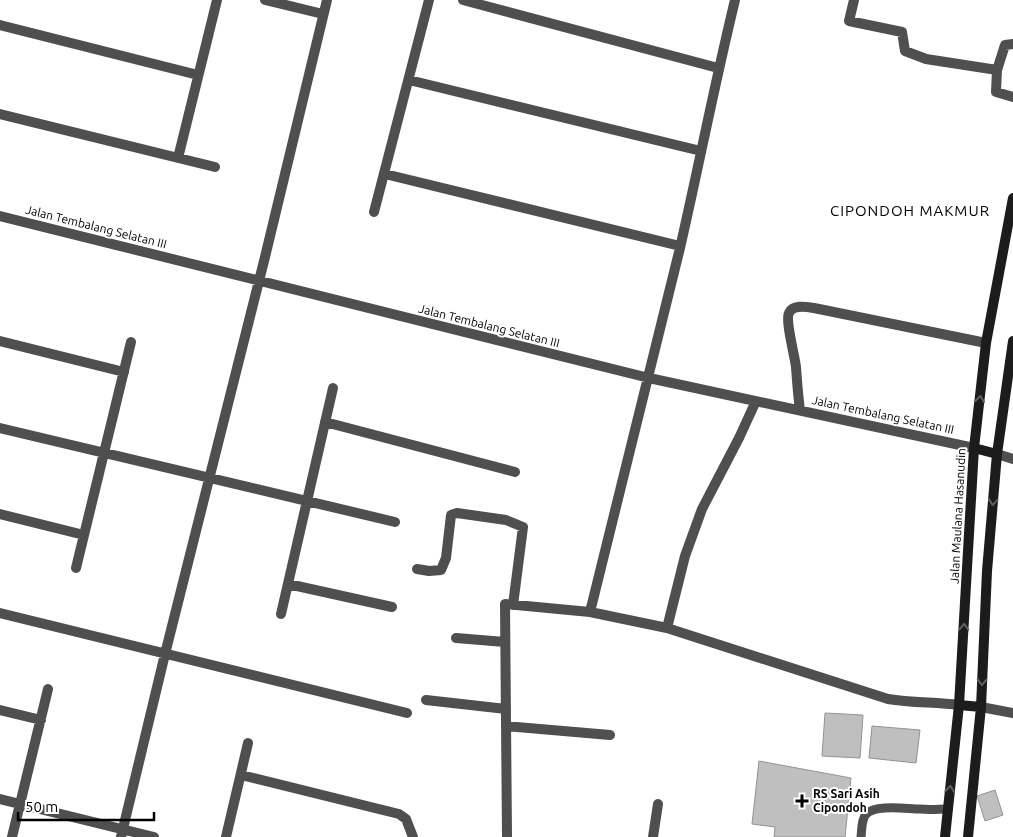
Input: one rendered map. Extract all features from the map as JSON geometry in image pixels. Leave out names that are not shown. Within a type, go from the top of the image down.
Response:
[{"type":"street","points":[[178,158],[217,0]]},
{"type":"street","points":[[265,0],[323,14]]},
{"type":"street","points":[[122,833],[327,0]]},
{"type":"street","points":[[374,212],[429,0]]},
{"type":"street","points":[[463,0],[718,68]]},
{"type":"street","points":[[590,612],[649,378],[735,0]]},
{"type":"street","points":[[854,0],[848,21],[902,32],[905,51],[926,59],[997,70]]},
{"type":"street","points":[[0,25],[198,76]]},
{"type":"street","points":[[1013,44],[1005,44],[997,70],[996,92],[1013,97]]},
{"type":"street","points":[[409,80],[701,151]]},
{"type":"street","points":[[0,114],[215,167]]},
{"type":"street","points":[[385,174],[680,246]]},
{"type":"street","name":"Jalan Maulana Hasanudin","points":[[945,837],[974,448],[986,343],[1013,198]]},
{"type":"street","name":"Jalan Tembalang Selatan III","points":[[0,216],[649,378],[974,448]]},
{"type":"street","points":[[800,410],[796,365],[788,315],[794,308],[814,308],[986,343]]},
{"type":"street","points":[[0,341],[124,372]]},
{"type":"street","points":[[968,837],[981,707],[987,571],[997,454],[1013,341]]},
{"type":"street","points":[[76,568],[131,342]]},
{"type":"street","points":[[281,614],[332,388]]},
{"type":"street","points":[[667,628],[685,556],[702,509],[756,401]]},
{"type":"street","points":[[325,422],[516,472]]},
{"type":"street","points":[[0,428],[395,522]]},
{"type":"street","points":[[974,448],[1013,459]]},
{"type":"street","points":[[417,570],[440,570],[446,558],[451,515],[457,513],[506,520],[523,527],[513,605]]},
{"type":"street","points":[[0,514],[84,535]]},
{"type":"street","points":[[288,584],[392,607]]},
{"type":"street","points":[[507,837],[505,604],[590,612],[667,628],[888,699],[904,702],[934,702],[981,707],[1013,713]]},
{"type":"street","points":[[0,613],[407,713]]},
{"type":"street","points":[[456,638],[505,642]]},
{"type":"street","points":[[12,837],[48,689]]},
{"type":"street","points":[[426,700],[506,709]]},
{"type":"street","points":[[0,710],[41,720]]},
{"type":"street","points":[[506,726],[610,735]]},
{"type":"street","points":[[226,837],[248,743]]},
{"type":"street","points":[[241,774],[399,814],[406,819],[413,837]]},
{"type":"street","points":[[0,799],[122,833],[154,837]]},
{"type":"street","points":[[653,837],[658,804]]},
{"type":"lane","points":[[861,837],[862,822],[867,814],[876,809],[948,809]]},
{"type":"building","points":[[825,713],[863,715],[860,758],[822,756]]},
{"type":"building","points":[[872,726],[920,730],[916,763],[869,758]]},
{"type":"building","name":"RS Sari Asih Cipondoh","points":[[759,761],[851,778],[845,837],[774,837],[775,827],[752,824]]},
{"type":"building","points":[[995,790],[1003,815],[985,821],[977,796]]},
{"type":"place","name":"RS Sari Asih Cipondoh","points":[[802,801]]},
{"type":"district","name":"CIPONDOH MAKMUR","points":[[910,211]]}]
